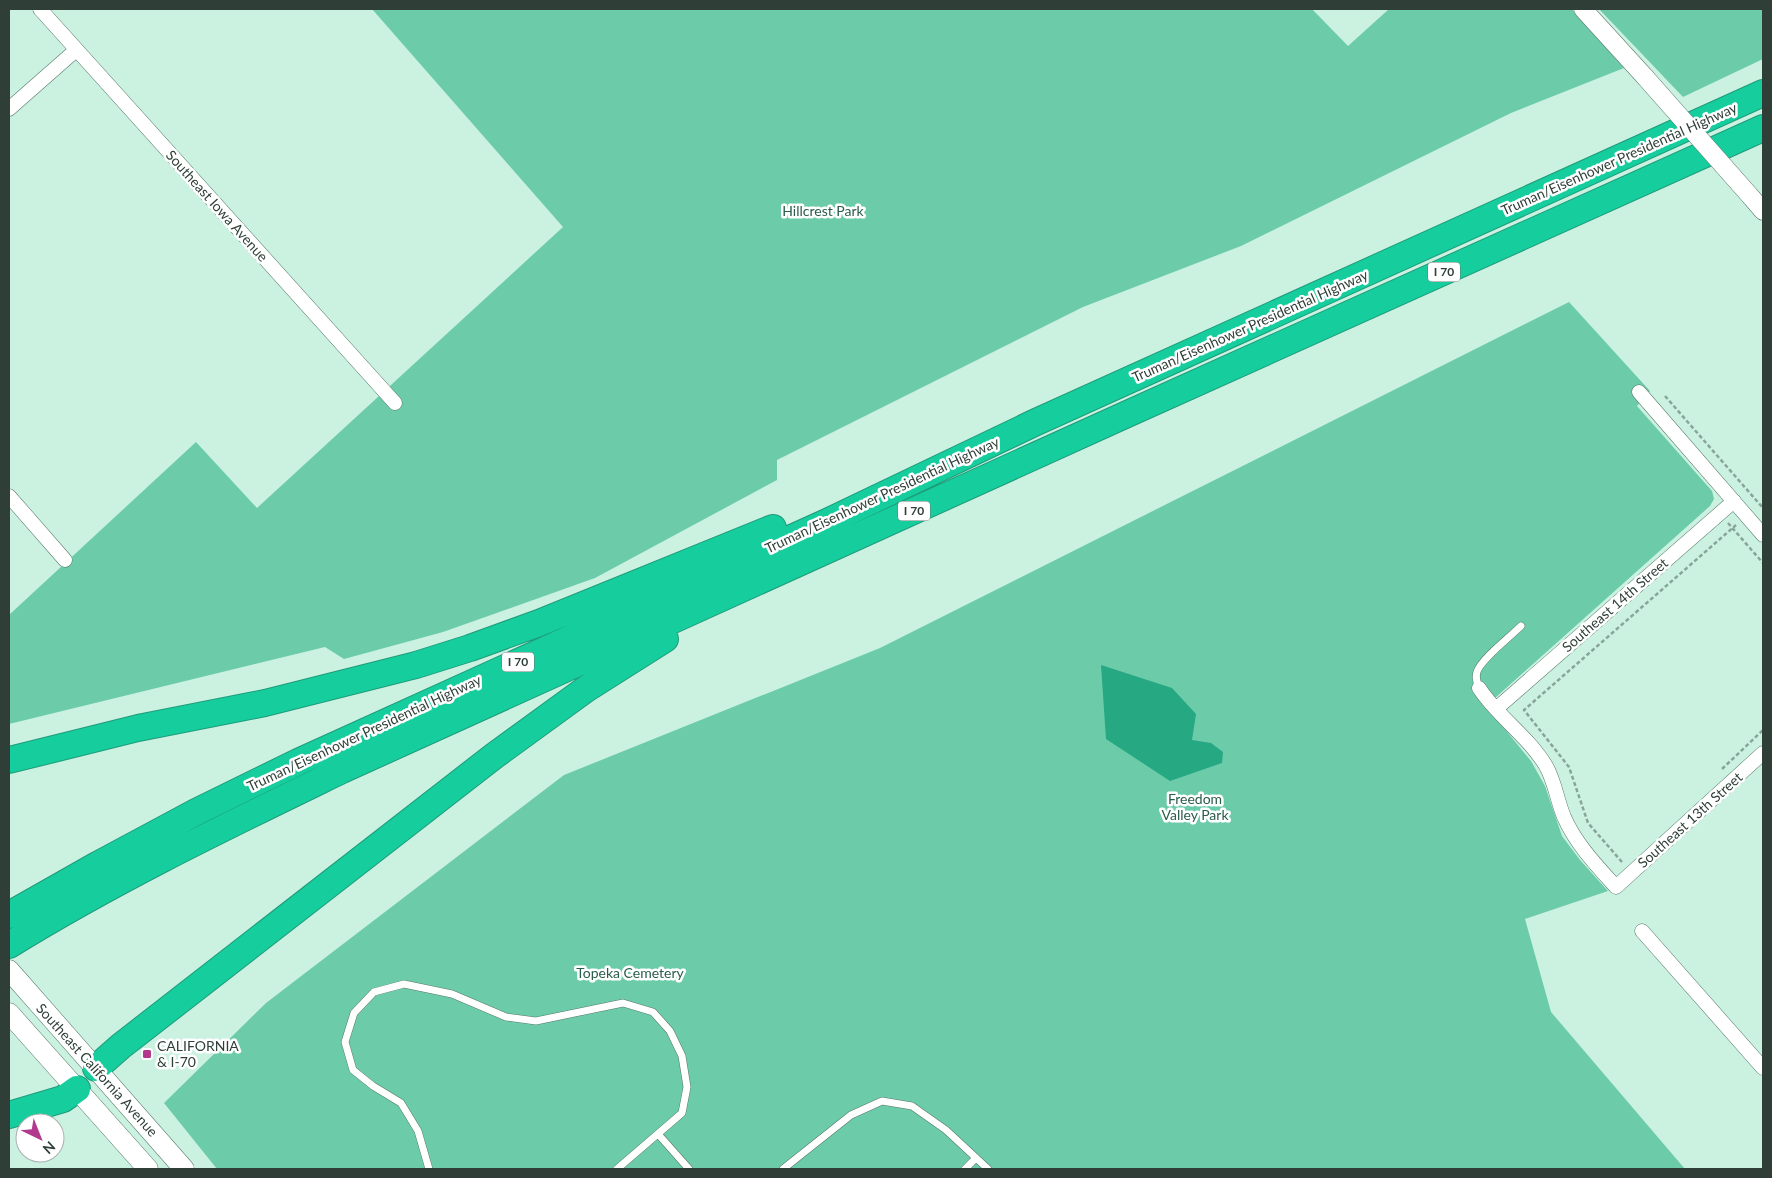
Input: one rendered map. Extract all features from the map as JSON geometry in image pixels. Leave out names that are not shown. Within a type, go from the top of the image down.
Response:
[{"type":"highway","name":"Truman/Eisenhower Presidential Highway","points":[[9,914],[196,812],[298,762],[827,522],[1034,423],[1763,93]]},
{"type":"highway","name":"Truman/Eisenhower Presidential Highway","points":[[9,945],[129,877],[235,822],[342,770],[1763,128]]},
{"type":"highway","points":[[9,760],[138,728],[265,703],[416,665],[470,648],[557,616],[817,510],[924,463],[1034,423]]},
{"type":"highway","points":[[96,1068],[121,1046],[494,756],[586,688],[672,636],[703,606]]},
{"type":"highway","points":[[9,1115],[63,1099],[77,1089]]},
{"type":"main road","name":"Southeast California Avenue","points":[[9,970],[184,1169]]},
{"type":"main road","name":"Southeast California Avenue","points":[[10,1015],[148,1169]]},
{"type":"main road","points":[[77,1089],[96,1068]]},
{"type":"street","name":"Southeast Iowa Avenue","points":[[40,9],[395,403]]},
{"type":"street","points":[[1583,9],[1763,211]]},
{"type":"street","points":[[9,110],[76,50]]},
{"type":"street","points":[[1639,392],[1763,535]]},
{"type":"street","points":[[9,496],[65,560]]},
{"type":"street","name":"Southeast 14th Street","points":[[1497,708],[1734,501]]},
{"type":"street","points":[[1479,688],[1497,708]]},
{"type":"street","name":"Southeast 13th Street","points":[[1497,708],[1535,750],[1552,779],[1563,814],[1572,834],[1583,850],[1616,887],[1763,754]]},
{"type":"street","points":[[1642,931],[1763,1068]]},
{"type":"lane","points":[[1479,688],[1476,680],[1477,672],[1482,663],[1521,626]]},
{"type":"lane","points":[[430,1169],[418,1131],[401,1103],[353,1070],[345,1042],[354,1013],[374,992],[404,984],[452,994],[506,1016],[536,1021],[623,1003],[653,1012],[670,1031],[682,1056],[687,1087],[682,1113],[617,1169]]},
{"type":"lane","points":[[783,1169],[850,1115],[882,1100],[912,1106],[946,1130],[988,1169]]},
{"type":"lane","points":[[658,1134],[689,1169]]},
{"type":"lane","points":[[964,1169],[976,1158]]},
{"type":"path","points":[[1665,396],[1763,508]]},
{"type":"path","points":[[1720,514],[1763,564]]},
{"type":"path","points":[[1629,856],[1622,863],[1588,823],[1569,767],[1524,710],[1746,516]]},
{"type":"path","points":[[1721,770],[1763,730]]},
{"type":"green space","name":"Hillcrest Park","points":[[372,9],[1312,9],[1348,46],[1389,9],[1572,9],[1624,68],[1511,113],[1241,246],[1083,307],[777,460],[777,480],[595,578],[443,632],[344,659],[325,647],[9,724],[9,615],[196,442],[257,508],[563,227]]},
{"type":"green space","points":[[1599,9],[1763,9],[1763,59],[1683,97]]},
{"type":"green space","points":[[1569,302],[1650,391],[1637,406],[1712,491],[1714,499],[1710,506],[1486,706],[1531,761],[1545,786],[1562,836],[1580,860],[1608,891],[1525,919],[1551,1012],[1685,1169],[217,1169],[164,1103],[266,1003],[564,775],[880,648]]},
{"type":"shaded area","points":[[1101,665],[1172,688],[1196,714],[1192,740],[1211,743],[1223,752],[1222,763],[1170,781],[1106,739]]},
{"type":"place","name":"CALIFORNIA & I-70","points":[[147,1054]]},
{"type":"park label","name":"Freedom Valley Park","points":[[1195,808]]},
{"type":"park label","name":"Topeka Cemetery","points":[[630,973]]}]
